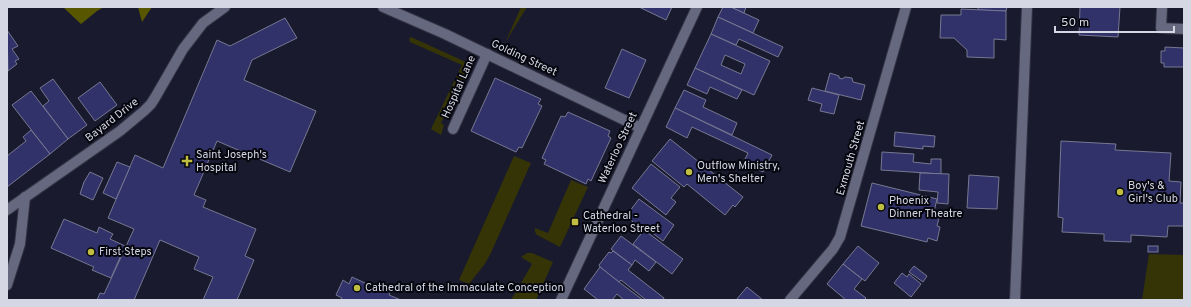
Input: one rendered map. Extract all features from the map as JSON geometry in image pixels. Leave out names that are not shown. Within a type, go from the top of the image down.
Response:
[{"type":"street","name":"Bayard Drive","points":[[7,210],[120,131],[144,111],[151,104],[183,49],[203,23],[225,7]]},
{"type":"street","name":"Golding Street","points":[[383,7],[487,54],[641,128]]},
{"type":"street","name":"Waterloo Street","points":[[561,300],[697,7]]},
{"type":"street","name":"Exmouth Street","points":[[790,300],[838,242],[906,7]]},
{"type":"street","points":[[1015,300],[1027,7]]},
{"type":"street","points":[[1162,7],[1161,28],[1184,29]]},
{"type":"street","name":"Hospital Lane","points":[[453,129],[487,54]]},
{"type":"street","points":[[7,285],[20,244],[25,197]]},
{"type":"shaded area","points":[[63,7],[104,7],[81,24]]},
{"type":"shaded area","points":[[138,7],[152,7],[142,22]]},
{"type":"shaded area","points":[[521,7],[527,7],[505,43]]},
{"type":"shaded area","points":[[411,37],[468,63],[468,70],[441,123],[444,125],[441,135],[431,129],[462,65],[410,42],[409,39]]},
{"type":"shaded area","points":[[514,156],[531,163],[490,255],[469,284],[459,280]]},
{"type":"shaded area","points":[[571,180],[588,187],[560,247],[537,235],[535,228],[548,233]]},
{"type":"shaded area","points":[[527,253],[532,253],[553,262],[536,300],[511,300],[532,264],[521,257]]},
{"type":"shaded area","points":[[1149,254],[1184,255],[1184,300],[1142,300]]},
{"type":"building","points":[[639,7],[672,7],[666,20]]},
{"type":"building","points":[[723,7],[731,7],[759,20],[753,33],[718,17]]},
{"type":"building","points":[[731,7],[746,7],[744,13]]},
{"type":"building","points":[[978,7],[1007,7],[1006,11],[978,10]]},
{"type":"building","points":[[1080,7],[1120,7],[1118,37],[1079,35]]},
{"type":"building","points":[[961,9],[1006,11],[1006,40],[994,39],[994,58],[967,57],[967,50],[954,38],[940,38],[941,15],[961,15]]},
{"type":"building","points":[[718,17],[783,47],[778,57],[739,39],[736,45],[711,34]]},
{"type":"building","name":"Saint Joseph's Hospital","points":[[285,18],[297,38],[252,60],[244,80],[316,111],[290,172],[217,141],[194,195],[206,200],[203,207],[256,229],[245,256],[254,260],[237,300],[203,300],[213,277],[194,269],[199,257],[160,240],[134,300],[97,300],[100,293],[104,294],[134,229],[108,218],[135,155],[163,168],[217,40],[230,46]]},
{"type":"building","points":[[7,30],[18,46],[12,49],[19,59],[15,61],[17,64],[8,71]]},
{"type":"building","points":[[711,34],[770,61],[754,95],[695,68]],"holes":[[[725,55],[745,64],[741,74],[721,65]]]},
{"type":"building","points":[[1165,47],[1184,48],[1184,67],[1164,67],[1164,63],[1161,63],[1161,51],[1165,51]]},
{"type":"building","points":[[622,49],[646,60],[629,98],[605,88]]},
{"type":"building","points":[[695,68],[742,90],[737,99],[710,87],[707,94],[687,85]]},
{"type":"building","points":[[830,73],[839,76],[839,78],[842,79],[845,77],[852,78],[853,82],[865,85],[861,100],[825,91]]},
{"type":"building","points":[[495,78],[541,99],[538,104],[542,106],[522,148],[519,147],[516,152],[471,131]]},
{"type":"building","points":[[53,79],[87,125],[68,139],[43,106],[49,101],[40,88]]},
{"type":"building","points":[[100,82],[117,105],[95,121],[78,98]]},
{"type":"building","points":[[812,88],[839,95],[834,114],[820,111],[822,104],[808,100]]},
{"type":"building","points":[[684,90],[706,100],[703,107],[737,123],[732,135],[675,108]]},
{"type":"building","points":[[31,91],[68,139],[50,154],[12,105]]},
{"type":"building","points":[[675,108],[772,155],[763,172],[743,163],[748,153],[692,127],[687,138],[666,127]]},
{"type":"building","points":[[568,112],[610,131],[608,136],[611,138],[591,181],[588,179],[586,184],[544,164],[546,160],[542,158],[561,116],[565,117]]},
{"type":"building","points":[[31,130],[50,154],[7,187],[7,156],[26,141],[23,137]]},
{"type":"building","points":[[895,132],[935,136],[934,147],[923,146],[923,149],[894,146]]},
{"type":"building","name":"Outflow Ministry, Men's Shelter","points":[[670,139],[743,197],[735,207],[733,205],[725,215],[687,184],[684,187],[652,161]]},
{"type":"building","name":"Boy's & Girl's Club","points":[[1061,141],[1116,144],[1115,150],[1171,153],[1169,181],[1181,182],[1180,203],[1184,203],[1184,226],[1168,226],[1167,237],[1131,235],[1131,242],[1104,241],[1104,234],[1062,232],[1063,218],[1058,217]]},
{"type":"building","points":[[882,152],[914,154],[913,162],[931,164],[931,159],[941,159],[941,174],[881,170]]},
{"type":"building","points":[[117,162],[130,167],[116,199],[103,193]]},
{"type":"building","points":[[651,164],[680,187],[671,198],[676,202],[666,215],[632,188]]},
{"type":"building","points":[[90,172],[103,178],[93,200],[80,194],[84,182]]},
{"type":"building","points":[[920,173],[949,174],[948,204],[937,203],[938,192],[919,190]]},
{"type":"building","points":[[969,175],[999,177],[997,209],[967,208]]},
{"type":"building","points":[[872,183],[937,199],[934,212],[940,214],[937,226],[940,227],[937,241],[928,238],[927,242],[861,226]]},
{"type":"building","points":[[639,199],[674,225],[663,241],[646,228],[639,227],[626,216]]},
{"type":"building","name":"First Steps","points":[[64,219],[97,233],[99,227],[113,234],[110,239],[125,246],[111,278],[92,270],[94,267],[51,248]]},
{"type":"building","points":[[644,230],[683,259],[672,274],[633,244]]},
{"type":"building","points":[[621,236],[656,262],[649,271],[635,260],[632,265],[611,249]]},
{"type":"building","points":[[858,246],[879,263],[865,281],[843,264]]},
{"type":"building","points":[[1148,246],[1158,246],[1158,252],[1148,252]]},
{"type":"building","points":[[613,251],[632,265],[628,270],[664,298],[663,300],[646,300],[621,280],[619,282],[600,267],[599,265],[609,252],[611,253]]},
{"type":"building","points":[[843,264],[862,279],[854,289],[866,298],[864,300],[846,300],[827,284]]},
{"type":"building","points":[[914,266],[927,276],[923,282],[909,272]]},
{"type":"building","points":[[600,267],[643,300],[624,300],[617,294],[612,300],[598,300],[584,289]]},
{"type":"building","points":[[902,273],[907,277],[909,274],[921,284],[911,297],[894,283]]},
{"type":"building","name":"Cathedral of the Immaculate Conception","points":[[352,277],[378,289],[380,285],[384,283],[390,286],[391,290],[389,295],[401,300],[341,300],[342,298],[336,295],[343,280],[349,284]]},
{"type":"building","points":[[747,287],[763,300],[736,300]]},
{"type":"place","name":"Saint Joseph's Hospital","points":[[187,161]]},
{"type":"place","name":"Outflow Ministry, Men's Shelter","points":[[689,172]]},
{"type":"place","name":"Boy's & Girl's Club","points":[[1120,192]]},
{"type":"place","name":"Phoenix Dinner Theatre","points":[[881,207]]},
{"type":"place","name":"Cathedral - Waterloo Street","points":[[575,222]]},
{"type":"place","name":"First Steps","points":[[91,252]]},
{"type":"place","name":"Cathedral of the Immaculate Conception","points":[[357,288]]}]
